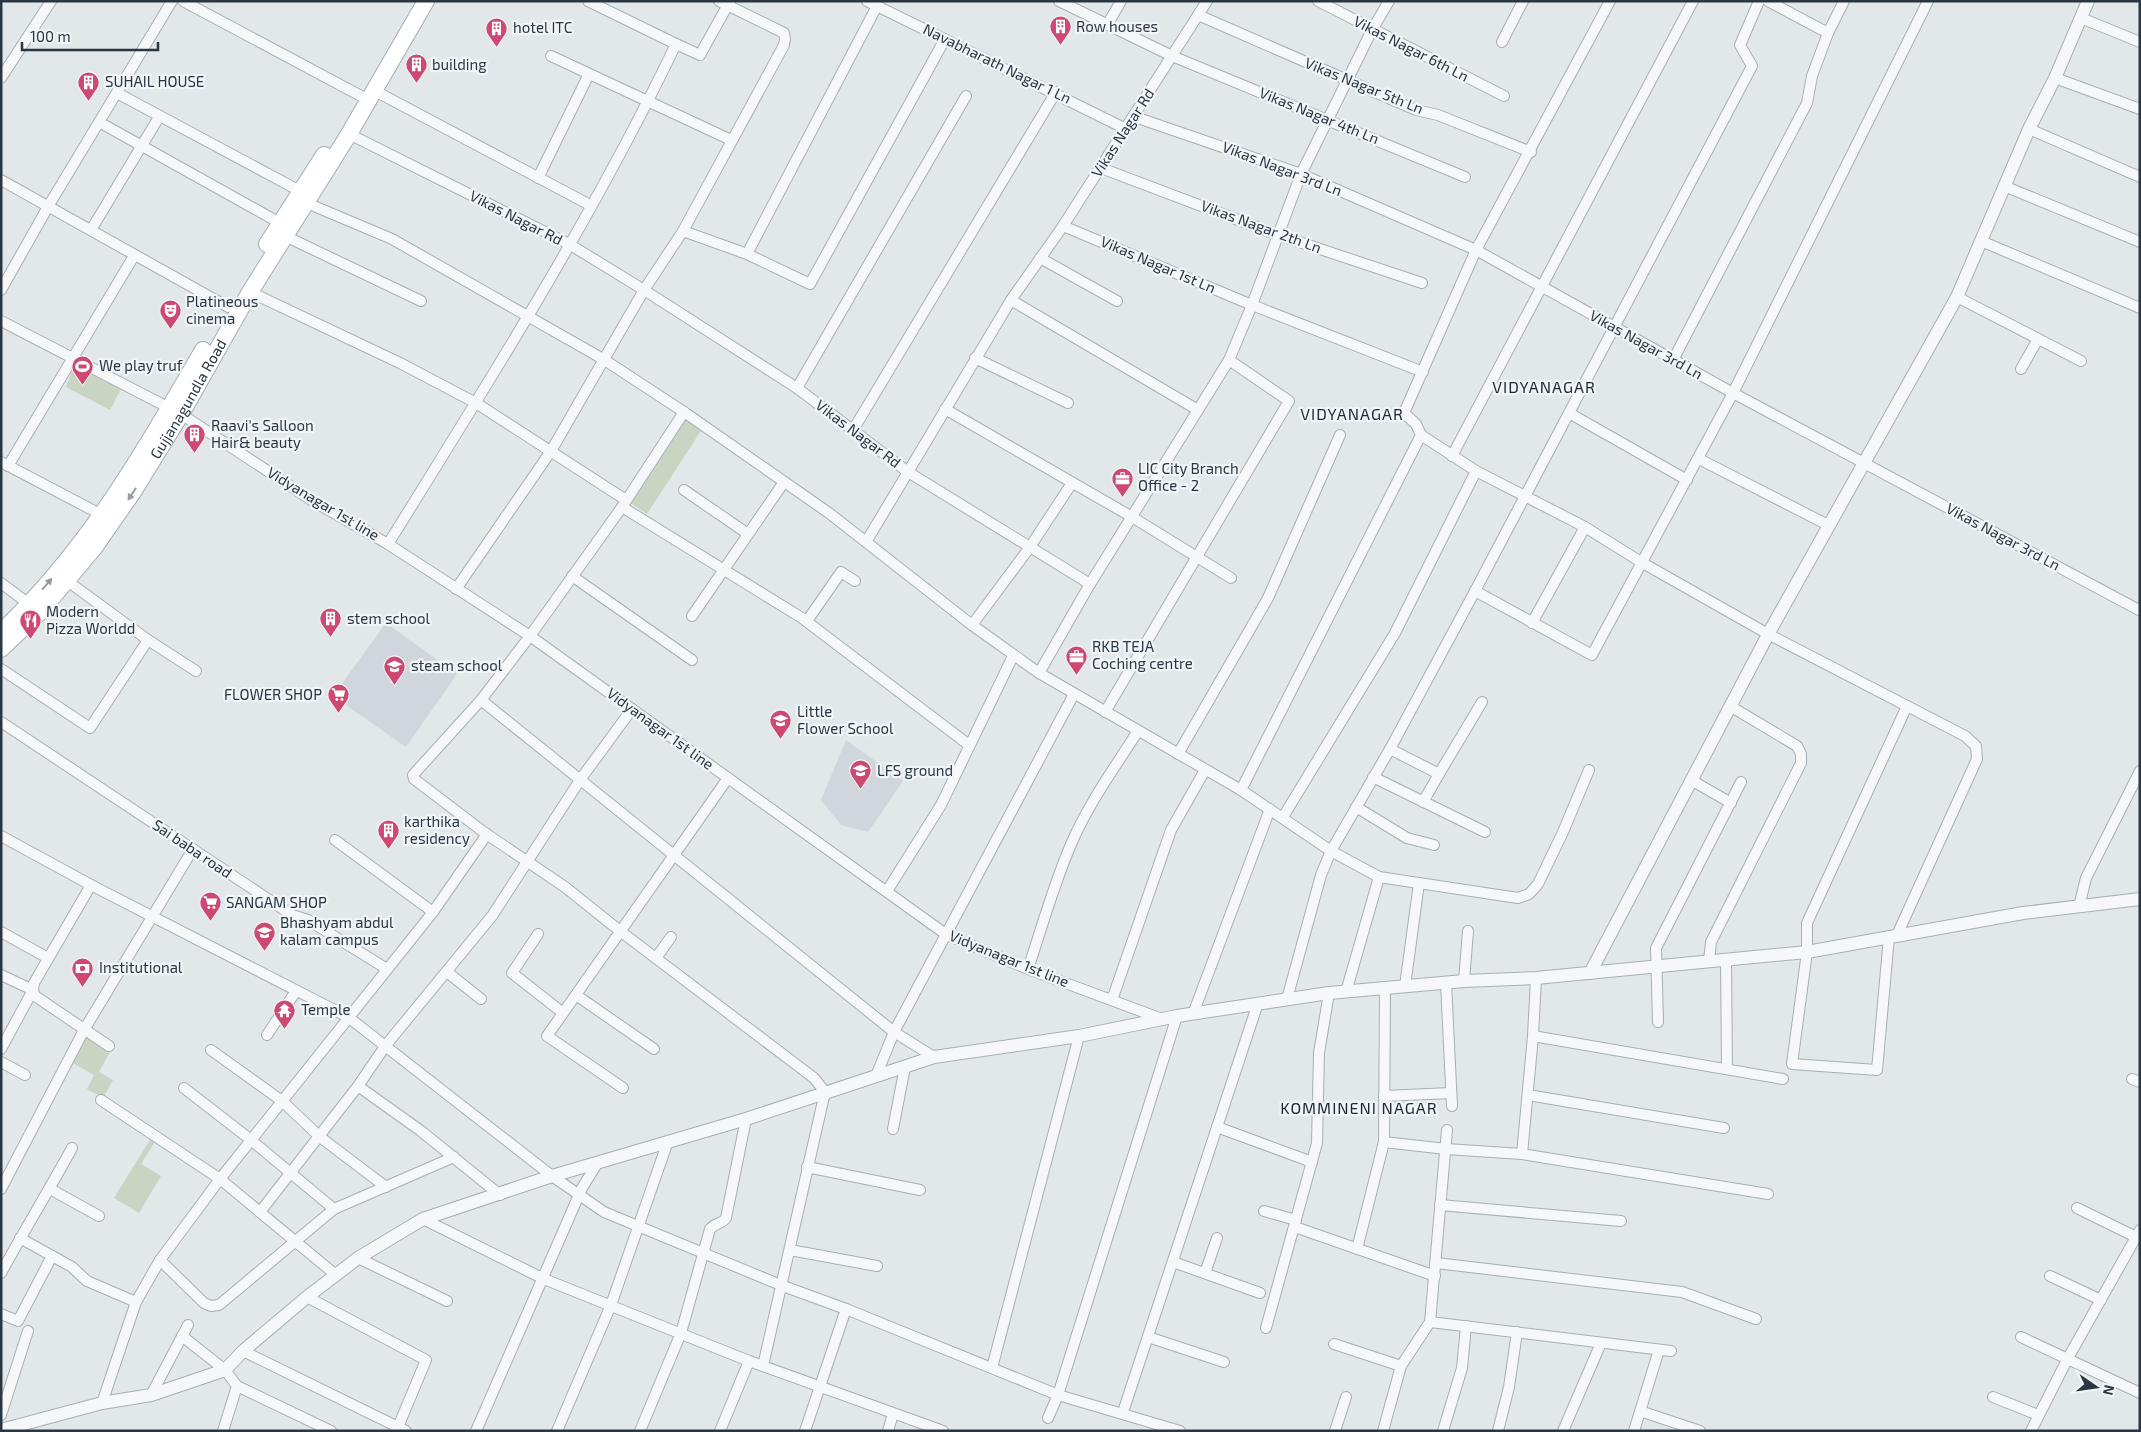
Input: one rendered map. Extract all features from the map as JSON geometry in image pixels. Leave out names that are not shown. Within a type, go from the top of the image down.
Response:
[{"type":"main road","name":"Gujjanagundla Road","points":[[300,197],[350,134],[414,1]]},
{"type":"main road","name":"Gujjanagundla Road","points":[[1,632],[29,604],[83,541],[175,411],[250,292],[300,197],[368,94],[426,1]]},
{"type":"main road","name":"Gujjanagundla Road","points":[[1,649],[40,612],[114,520],[175,411],[228,307],[282,230]]},
{"type":"street","points":[[1,78],[51,1]]},
{"type":"street","points":[[1,290],[49,205],[172,1]]},
{"type":"street","points":[[183,1],[590,205]]},
{"type":"street","points":[[456,589],[550,451],[644,290],[683,231],[784,45],[784,33],[726,3],[700,55],[588,1]]},
{"type":"street","name":"Navabharath Nagar 1 Ln","points":[[867,1],[1056,92],[1126,129]]},
{"type":"street","name":"Vikas Nagar 4th Ln","points":[[1059,1],[1172,56],[1465,177]]},
{"type":"street","points":[[1107,25],[1121,1]]},
{"type":"street","name":"Vikas Nagar Rd","points":[[350,134],[569,244],[797,388],[908,472],[1010,300],[1063,226],[1207,1]]},
{"type":"street","name":"Vikas Nagar 6th Ln","points":[[1318,1],[1504,96]]},
{"type":"street","points":[[1039,673],[1090,584],[1229,360],[1252,305],[1301,174],[1372,30],[1389,1]]},
{"type":"street","points":[[1502,42],[1522,1]]},
{"type":"street","points":[[1610,1],[1531,152],[1476,250],[1404,412],[1416,424],[1421,435],[1476,471],[1585,527],[1641,562],[1768,634],[1908,706],[1965,736],[1976,746],[1977,759],[1893,936],[1877,1070],[1792,1064],[1807,952],[1807,923],[1908,706]]},
{"type":"street","points":[[1452,456],[1693,1]]},
{"type":"street","points":[[1287,999],[1321,875],[1331,851],[1390,749],[1475,591],[1752,66],[1740,44],[1759,1]]},
{"type":"street","points":[[1768,1],[1828,33]]},
{"type":"street","points":[[1673,360],[1806,103],[1812,76],[1828,33],[1844,1]]},
{"type":"street","points":[[1475,591],[1592,655],[1733,393],[1928,1]]},
{"type":"street","points":[[1590,973],[1768,634],[1957,297],[2028,129],[2055,78],[2088,1]]},
{"type":"street","points":[[747,254],[877,6]]},
{"type":"street","name":"Vikas Nagar 5th Ln","points":[[1198,15],[1416,110],[1438,115],[1531,152]]},
{"type":"street","points":[[2081,18],[2140,42]]},
{"type":"street","points":[[683,231],[747,254],[810,284],[946,38]]},
{"type":"street","points":[[388,544],[476,403],[569,244],[648,102],[676,44]]},
{"type":"street","points":[[551,56],[731,140]]},
{"type":"street","points":[[538,178],[590,74]]},
{"type":"street","points":[[2055,78],[2140,109]]},
{"type":"street","points":[[853,430],[1056,92]]},
{"type":"street","points":[[116,93],[300,197],[392,239],[528,314],[603,359],[684,412],[784,482],[866,542],[1013,656],[1074,694],[1241,790],[1331,851],[1379,877],[1518,898],[1529,894],[1538,884],[1555,850],[1589,770]]},
{"type":"street","points":[[797,388],[966,96]]},
{"type":"street","points":[[91,230],[158,116]]},
{"type":"street","name":"Vikas Nagar 3rd Ln","points":[[1134,117],[1301,174],[1476,250],[1733,393],[2139,610],[2140,608]]},
{"type":"street","points":[[99,122],[282,230],[421,301]]},
{"type":"street","points":[[2028,129],[2140,177]]},
{"type":"street","name":"Vikas Nagar 2th Ln","points":[[1101,168],[1278,235],[1422,283]]},
{"type":"street","points":[[1,180],[49,205],[134,256],[228,307]]},
{"type":"street","points":[[2004,186],[2140,242]]},
{"type":"street","name":"Vikas Nagar 1st Ln","points":[[1063,226],[1252,305],[1422,372]]},
{"type":"street","points":[[1981,241],[2140,308]]},
{"type":"street","points":[[102,515],[5,464],[72,359],[134,256]]},
{"type":"street","points":[[1040,258],[1118,301]]},
{"type":"street","points":[[250,292],[400,363],[476,403],[550,451],[624,504],[724,570],[807,621],[969,745]]},
{"type":"street","points":[[1957,297],[2081,360]]},
{"type":"street","points":[[1010,300],[1198,410]]},
{"type":"street","name":"Vidyanagar 1st line","points":[[1,321],[175,411],[313,501],[388,544],[530,636],[947,934],[1028,969],[1163,1020]]},
{"type":"street","points":[[2021,369],[2038,338]]},
{"type":"street","points":[[975,358],[1068,403]]},
{"type":"street","points":[[1105,712],[1289,401],[1229,360]]},
{"type":"street","points":[[945,409],[1132,517],[1231,578]]},
{"type":"street","points":[[684,412],[624,504],[530,636],[481,700],[413,775],[414,779],[487,834],[565,887],[814,1078],[825,1092]]},
{"type":"street","points":[[1569,413],[1687,480]]},
{"type":"street","points":[[1178,754],[1268,598],[1340,435]]},
{"type":"street","points":[[1241,790],[1421,435]]},
{"type":"street","points":[[1698,459],[1828,525]]},
{"type":"street","points":[[1283,817],[1394,633],[1476,471]]},
{"type":"street","points":[[866,542],[908,472],[1090,584]]},
{"type":"street","points":[[692,616],[784,482]]},
{"type":"street","points":[[972,625],[1030,547],[1072,483]]},
{"type":"street","points":[[684,490],[748,534]]},
{"type":"street","points":[[1532,622],[1585,527]]},
{"type":"street","points":[[807,621],[841,572],[855,581]]},
{"type":"street","points":[[572,576],[692,660]]},
{"type":"street","points":[[66,580],[148,640],[196,671]]},
{"type":"street","points":[[1,583],[29,604]]},
{"type":"street","points":[[1,669],[90,728],[148,640]]},
{"type":"street","points":[[887,891],[941,805],[1013,656]]},
{"type":"street","points":[[876,1076],[894,1032],[1074,694]]},
{"type":"street","points":[[481,700],[894,1032],[934,1057]]},
{"type":"street","points":[[1424,802],[1482,702]]},
{"type":"street","points":[[1709,961],[1711,942],[1801,763],[1801,754],[1797,746],[1730,706]]},
{"type":"street","points":[[260,1212],[320,1137],[386,1045],[492,916],[580,780],[632,708]]},
{"type":"street","name":"Sai baba road","points":[[1,722],[292,915],[308,920],[387,969]]},
{"type":"street","points":[[1028,969],[1072,842],[1090,807],[1138,731]]},
{"type":"street","points":[[1390,749],[1439,774]]},
{"type":"street","points":[[1112,1000],[1171,830],[1205,770]]},
{"type":"street","points":[[2079,907],[2086,878],[2140,771]]},
{"type":"street","points":[[1374,777],[1485,832]]},
{"type":"street","points":[[623,1088],[547,1036],[728,778]]},
{"type":"street","points":[[1691,780],[1731,803]]},
{"type":"street","points":[[1658,1022],[1656,948],[1741,782]]},
{"type":"street","points":[[1356,807],[1407,838],[1434,845]]},
{"type":"street","points":[[1193,1014],[1270,808]]},
{"type":"street","points":[[102,1403],[136,1302],[160,1260],[220,1178],[433,912],[487,834]]},
{"type":"street","points":[[1,836],[91,885],[348,1018],[386,1045],[552,1176],[604,1212],[705,1252],[783,1286],[846,1308],[1058,1395],[1123,1412],[1149,1427],[1180,1431]]},
{"type":"street","points":[[335,840],[433,912]]},
{"type":"street","points":[[1,1189],[84,1030],[193,849]]},
{"type":"street","points":[[1346,992],[1379,877]]},
{"type":"street","points":[[1405,986],[1419,884]]},
{"type":"street","points":[[1,1049],[33,990],[34,983],[91,885]]},
{"type":"street","points":[[1,1430],[102,1403],[150,1395],[225,1370],[243,1351],[307,1297],[358,1258],[423,1219],[500,1195],[552,1176],[667,1144],[746,1119],[934,1057],[1079,1036],[1177,1016],[1328,993],[1464,981],[1536,978],[1807,952],[2023,913],[2140,899]]},
{"type":"street","points":[[1464,981],[1468,930]]},
{"type":"street","points":[[1,932],[48,958]]},
{"type":"street","points":[[538,934],[512,973],[563,1013]]},
{"type":"street","points":[[656,958],[672,938]]},
{"type":"street","points":[[1726,959],[1727,1069]]},
{"type":"street","points":[[447,972],[481,999]]},
{"type":"street","points":[[1,975],[33,990],[35,996],[109,1046]]},
{"type":"street","points":[[1522,1154],[1533,1036],[1536,978]]},
{"type":"street","points":[[1446,983],[1452,1106]]},
{"type":"street","points":[[1357,1249],[1384,1142],[1385,988]]},
{"type":"street","points":[[267,1035],[296,990]]},
{"type":"street","points":[[1266,1328],[1317,1143],[1318,1053],[1328,993]]},
{"type":"street","points":[[576,995],[654,1049]]},
{"type":"street","points":[[1123,1412],[1258,1003]]},
{"type":"street","points":[[1048,1418],[1058,1395],[1177,1016]]},
{"type":"street","points":[[992,1368],[1079,1036]]},
{"type":"street","points":[[1533,1036],[1783,1079]]},
{"type":"street","points":[[211,1050],[282,1101],[320,1137],[386,1187]]},
{"type":"street","points":[[1,1062],[25,1075]]},
{"type":"street","points":[[893,1129],[905,1066]]},
{"type":"street","points":[[358,1086],[421,1130],[500,1195]]},
{"type":"street","points":[[184,1088],[251,1140],[334,1209]]},
{"type":"street","points":[[763,1366],[783,1286],[807,1167],[825,1092]]},
{"type":"street","points":[[1384,1096],[1451,1093]]},
{"type":"street","points":[[1528,1095],[1724,1128]]},
{"type":"street","points":[[101,1100],[220,1178],[336,1275]]},
{"type":"street","points":[[640,1431],[681,1333],[710,1229],[712,1226],[723,1223],[726,1218],[746,1119]]},
{"type":"street","points":[[1217,1127],[1312,1162]]},
{"type":"street","points":[[1383,1431],[1401,1366],[1430,1322],[1447,1130]]},
{"type":"street","points":[[1384,1142],[1446,1149],[1522,1154],[1768,1194]]},
{"type":"street","points":[[557,1431],[611,1305],[667,1144]]},
{"type":"street","points":[[1,1273],[72,1148]]},
{"type":"street","points":[[160,1260],[204,1303],[211,1306],[219,1305],[334,1209],[454,1158]]},
{"type":"street","points":[[476,1431],[544,1279],[579,1195],[587,1178],[598,1162]]},
{"type":"street","points":[[807,1167],[920,1190]]},
{"type":"street","points":[[50,1189],[100,1216]]},
{"type":"street","points":[[1440,1205],[1621,1221]]},
{"type":"street","points":[[2031,1431],[2068,1358],[2138,1234],[2077,1208]]},
{"type":"street","points":[[1264,1211],[1357,1249],[1435,1276]]},
{"type":"street","points":[[423,1219],[544,1279],[749,1361],[943,1431]]},
{"type":"street","points":[[20,1238],[72,1267],[87,1281],[136,1302]]},
{"type":"street","points":[[1205,1273],[1216,1238]]},
{"type":"street","points":[[790,1250],[877,1266]]},
{"type":"street","points":[[1,1314],[18,1321],[52,1256]]},
{"type":"street","points":[[358,1258],[447,1301]]},
{"type":"street","points":[[1173,1262],[1260,1293]]},
{"type":"street","points":[[1436,1264],[1682,1292],[1756,1319]]},
{"type":"street","points":[[2050,1276],[2102,1300]]},
{"type":"street","points":[[243,1351],[402,1429],[426,1360],[307,1297]]},
{"type":"street","points":[[804,1431],[846,1308]]},
{"type":"street","points":[[1430,1322],[1672,1351]]},
{"type":"street","points":[[150,1395],[188,1325]]},
{"type":"street","points":[[1443,1431],[1462,1368],[1466,1326]]},
{"type":"street","points":[[1,1415],[28,1331]]},
{"type":"street","points":[[1498,1431],[1509,1387],[1517,1332]]},
{"type":"street","points":[[182,1336],[225,1370],[237,1386],[331,1431]]},
{"type":"street","points":[[1148,1337],[1224,1362]]},
{"type":"street","points":[[2021,1337],[2140,1393]]},
{"type":"street","points":[[1563,1431],[1602,1343]]},
{"type":"street","points":[[1334,1344],[1401,1366]]},
{"type":"street","points":[[1634,1431],[1659,1350]]},
{"type":"street","points":[[720,1431],[749,1361]]},
{"type":"street","points":[[223,1431],[237,1386]]},
{"type":"street","points":[[1335,1431],[1346,1397]]},
{"type":"street","points":[[1993,1397],[2038,1415]]},
{"type":"street","points":[[1640,1412],[1700,1431]]},
{"type":"street","points":[[888,1431],[893,1414]]},
{"type":"shaded area","name":"steam school","points":[[386,623],[457,674],[406,747],[333,696]]},
{"type":"shaded area","name":"LFS ground","points":[[846,740],[903,781],[868,832],[841,825],[821,800]]},
{"type":"green space","points":[[74,366],[121,389],[110,410],[66,387]]},
{"type":"green space","points":[[684,412],[704,426],[647,514],[626,500]]},
{"type":"green space","points":[[85,1035],[111,1050],[99,1072],[113,1080],[103,1098],[87,1089],[94,1075],[71,1062]]},
{"type":"green space","points":[[153,1135],[158,1137],[141,1164],[161,1176],[139,1213],[114,1198]]},
{"type":"place","name":"Row houses","points":[[1060,46]]},
{"type":"place","name":"hotel ITC","points":[[497,47]]},
{"type":"place","name":"building","points":[[416,84]]},
{"type":"place","name":"SUHAIL HOUSE","points":[[89,101]]},
{"type":"place","name":"Platineous cinema","points":[[170,330]]},
{"type":"place","name":"We play truf","points":[[83,385]]},
{"type":"place","name":"Raavi's Salloon Hair& beauty","points":[[195,454]]},
{"type":"place","name":"LIC City Branch Office - 2","points":[[1122,497]]},
{"type":"place","name":"stem school","points":[[331,638]]},
{"type":"place","name":"Modern Pizza Worldd","points":[[30,640]]},
{"type":"place","name":"RKB TEJA Coching centre","points":[[1076,675]]},
{"type":"place","name":"steam school","points":[[395,685]]},
{"type":"place","name":"FLOWER SHOP","points":[[338,714]]},
{"type":"place","name":"Little Flower School","points":[[781,740]]},
{"type":"place","name":"LFS ground","points":[[861,790]]},
{"type":"place","name":"karthika residency","points":[[388,850]]},
{"type":"place","name":"SANGAM SHOP","points":[[210,922]]},
{"type":"place","name":"Bhashyam abdul kalam campus","points":[[264,951]]},
{"type":"place","name":"Institutional","points":[[83,987]]},
{"type":"place","name":"Temple","points":[[285,1029]]},
{"type":"district","name":"VIDYANAGAR","points":[[1544,387]]},
{"type":"district","name":"VIDYANAGAR","points":[[1352,414]]},
{"type":"district","name":"KOMMINENI NAGAR","points":[[1359,1108]]}]
